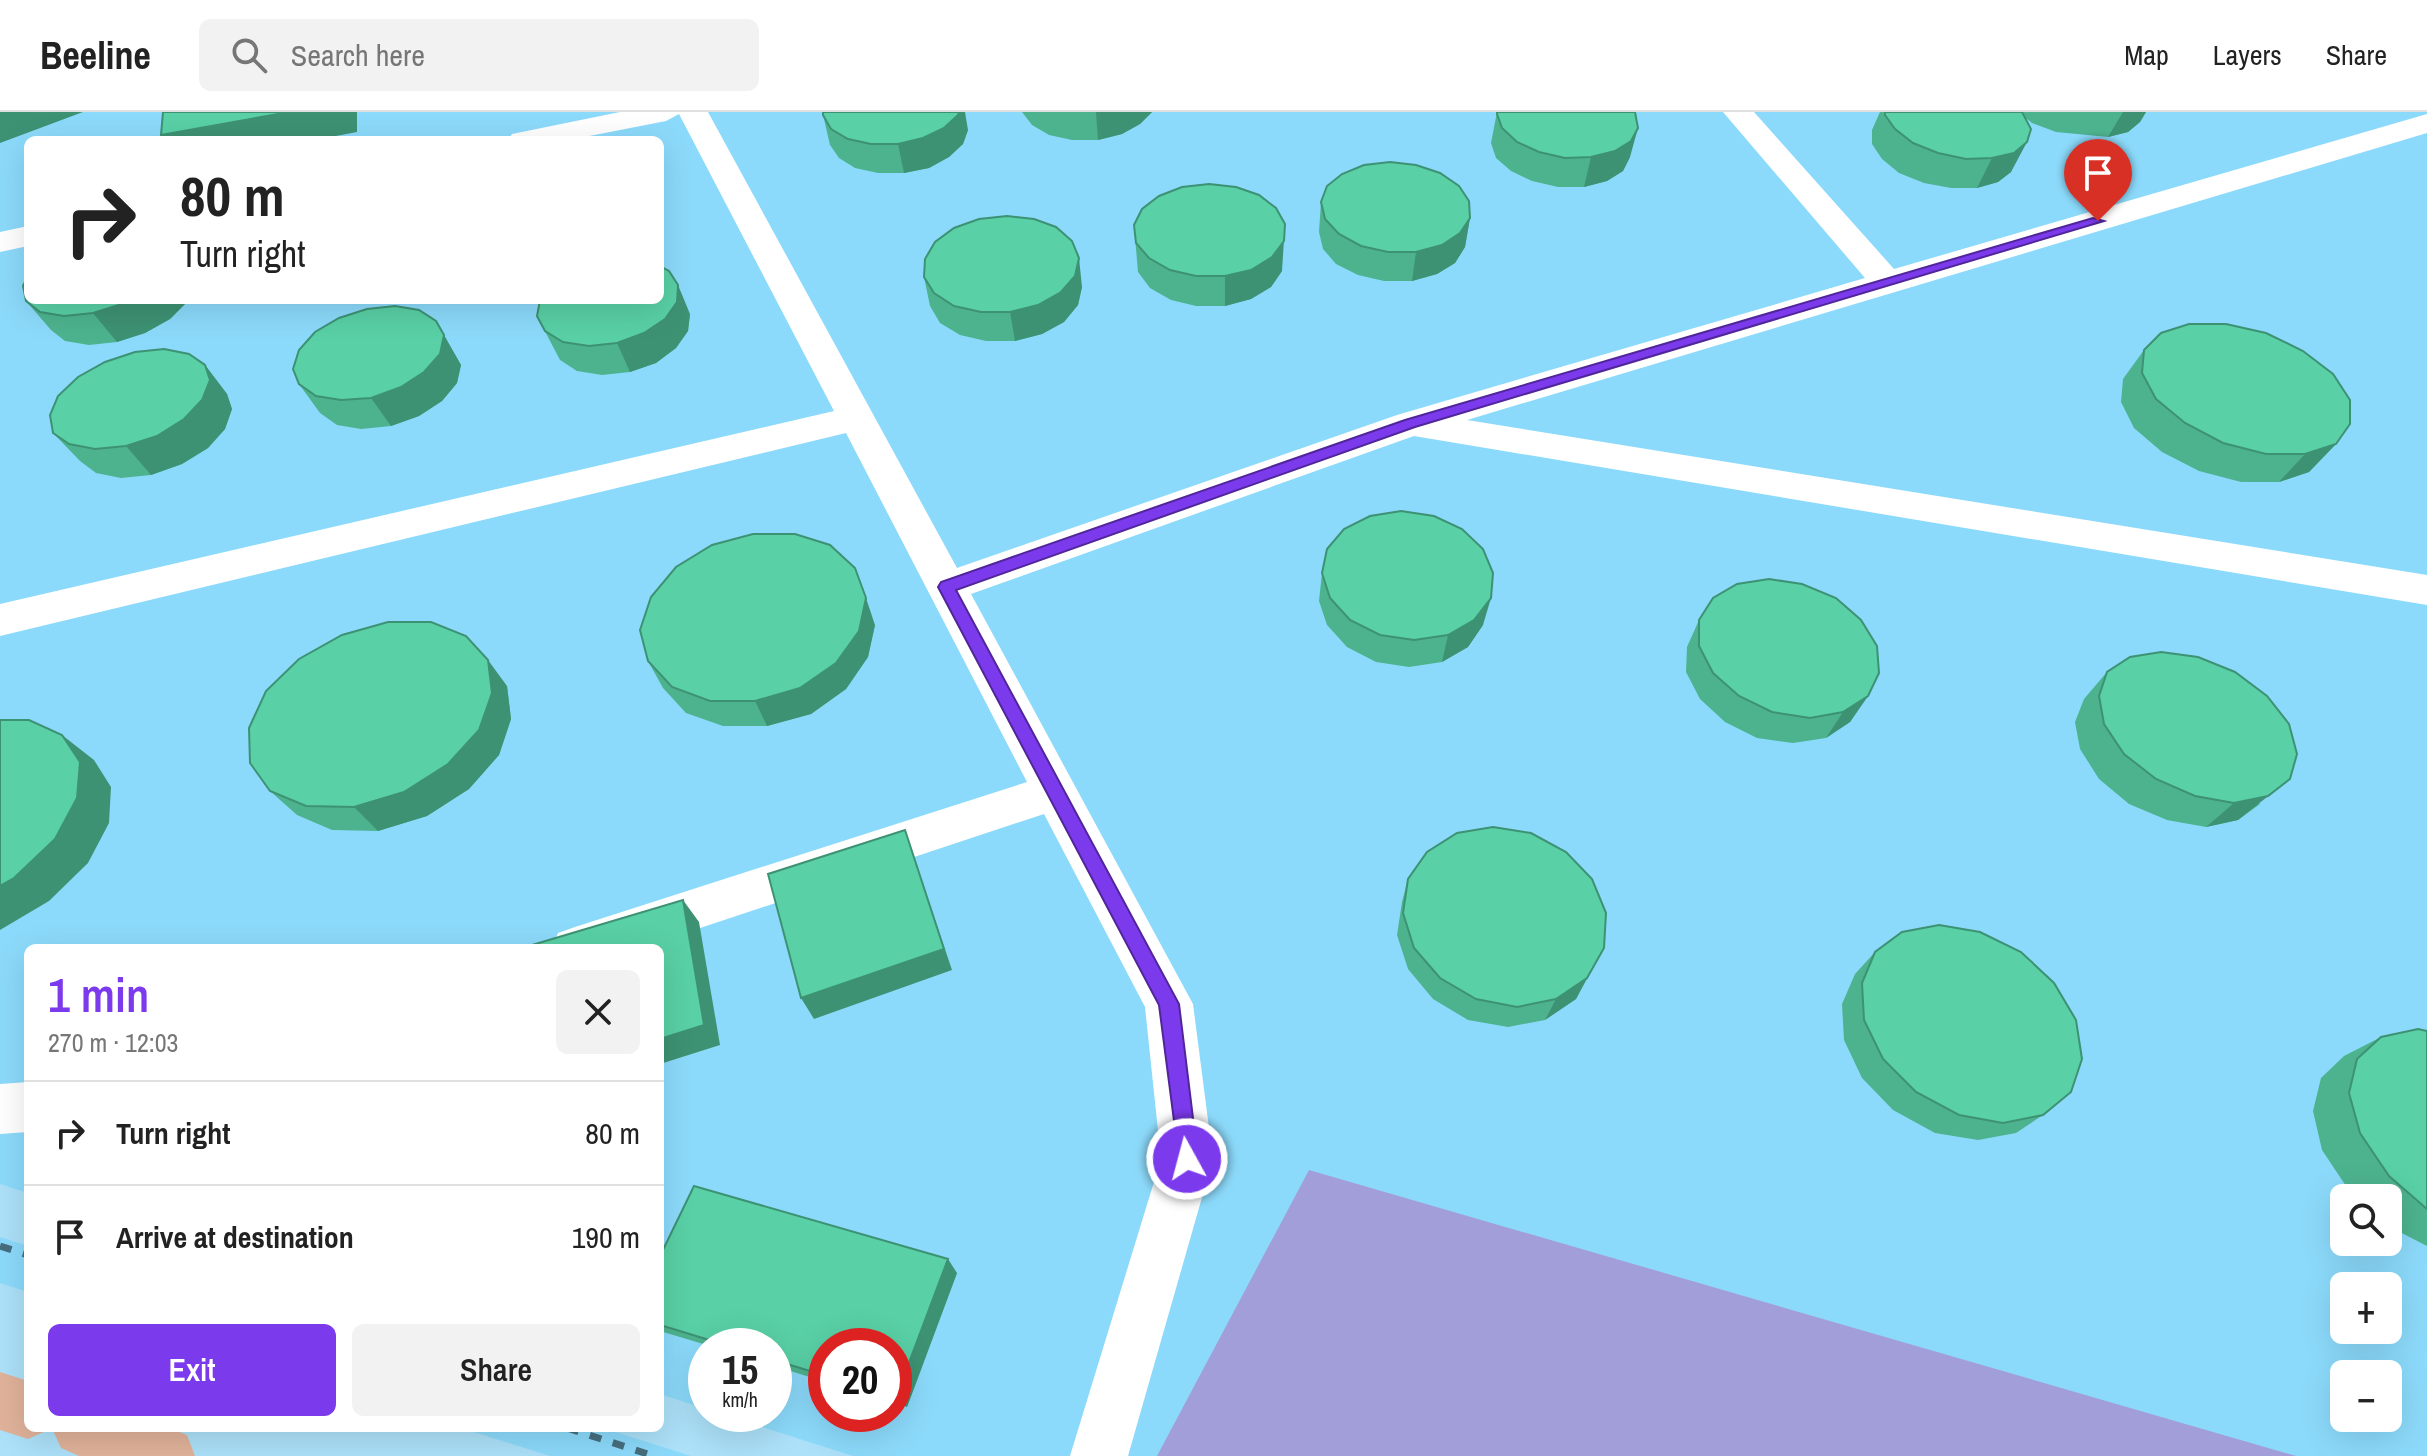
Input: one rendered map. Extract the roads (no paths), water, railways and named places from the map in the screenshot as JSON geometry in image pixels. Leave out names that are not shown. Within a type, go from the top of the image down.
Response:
[{"type":"main road","points":[[0,1401],[24,1409]]},
{"type":"main road","points":[[93,1432],[166,1456]]},
{"type":"lane","points":[[543,136],[666,112]]},
{"type":"lane","points":[[693,112],[1169,1004],[1187,1159],[1099,1456]]},
{"type":"lane","points":[[1738,112],[1888,283]]},
{"type":"lane","points":[[947,587],[1410,424],[2427,123]]},
{"type":"lane","points":[[0,242],[24,237]]},
{"type":"lane","points":[[0,620],[856,418]]},
{"type":"lane","points":[[1410,424],[2427,590]]},
{"type":"lane","points":[[587,944],[1056,791]]},
{"type":"lane","points":[[0,1109],[24,1107]]},
{"type":"railway","points":[[0,1246],[24,1254]]},
{"type":"railway","points":[[579,1432],[654,1456]]}]
